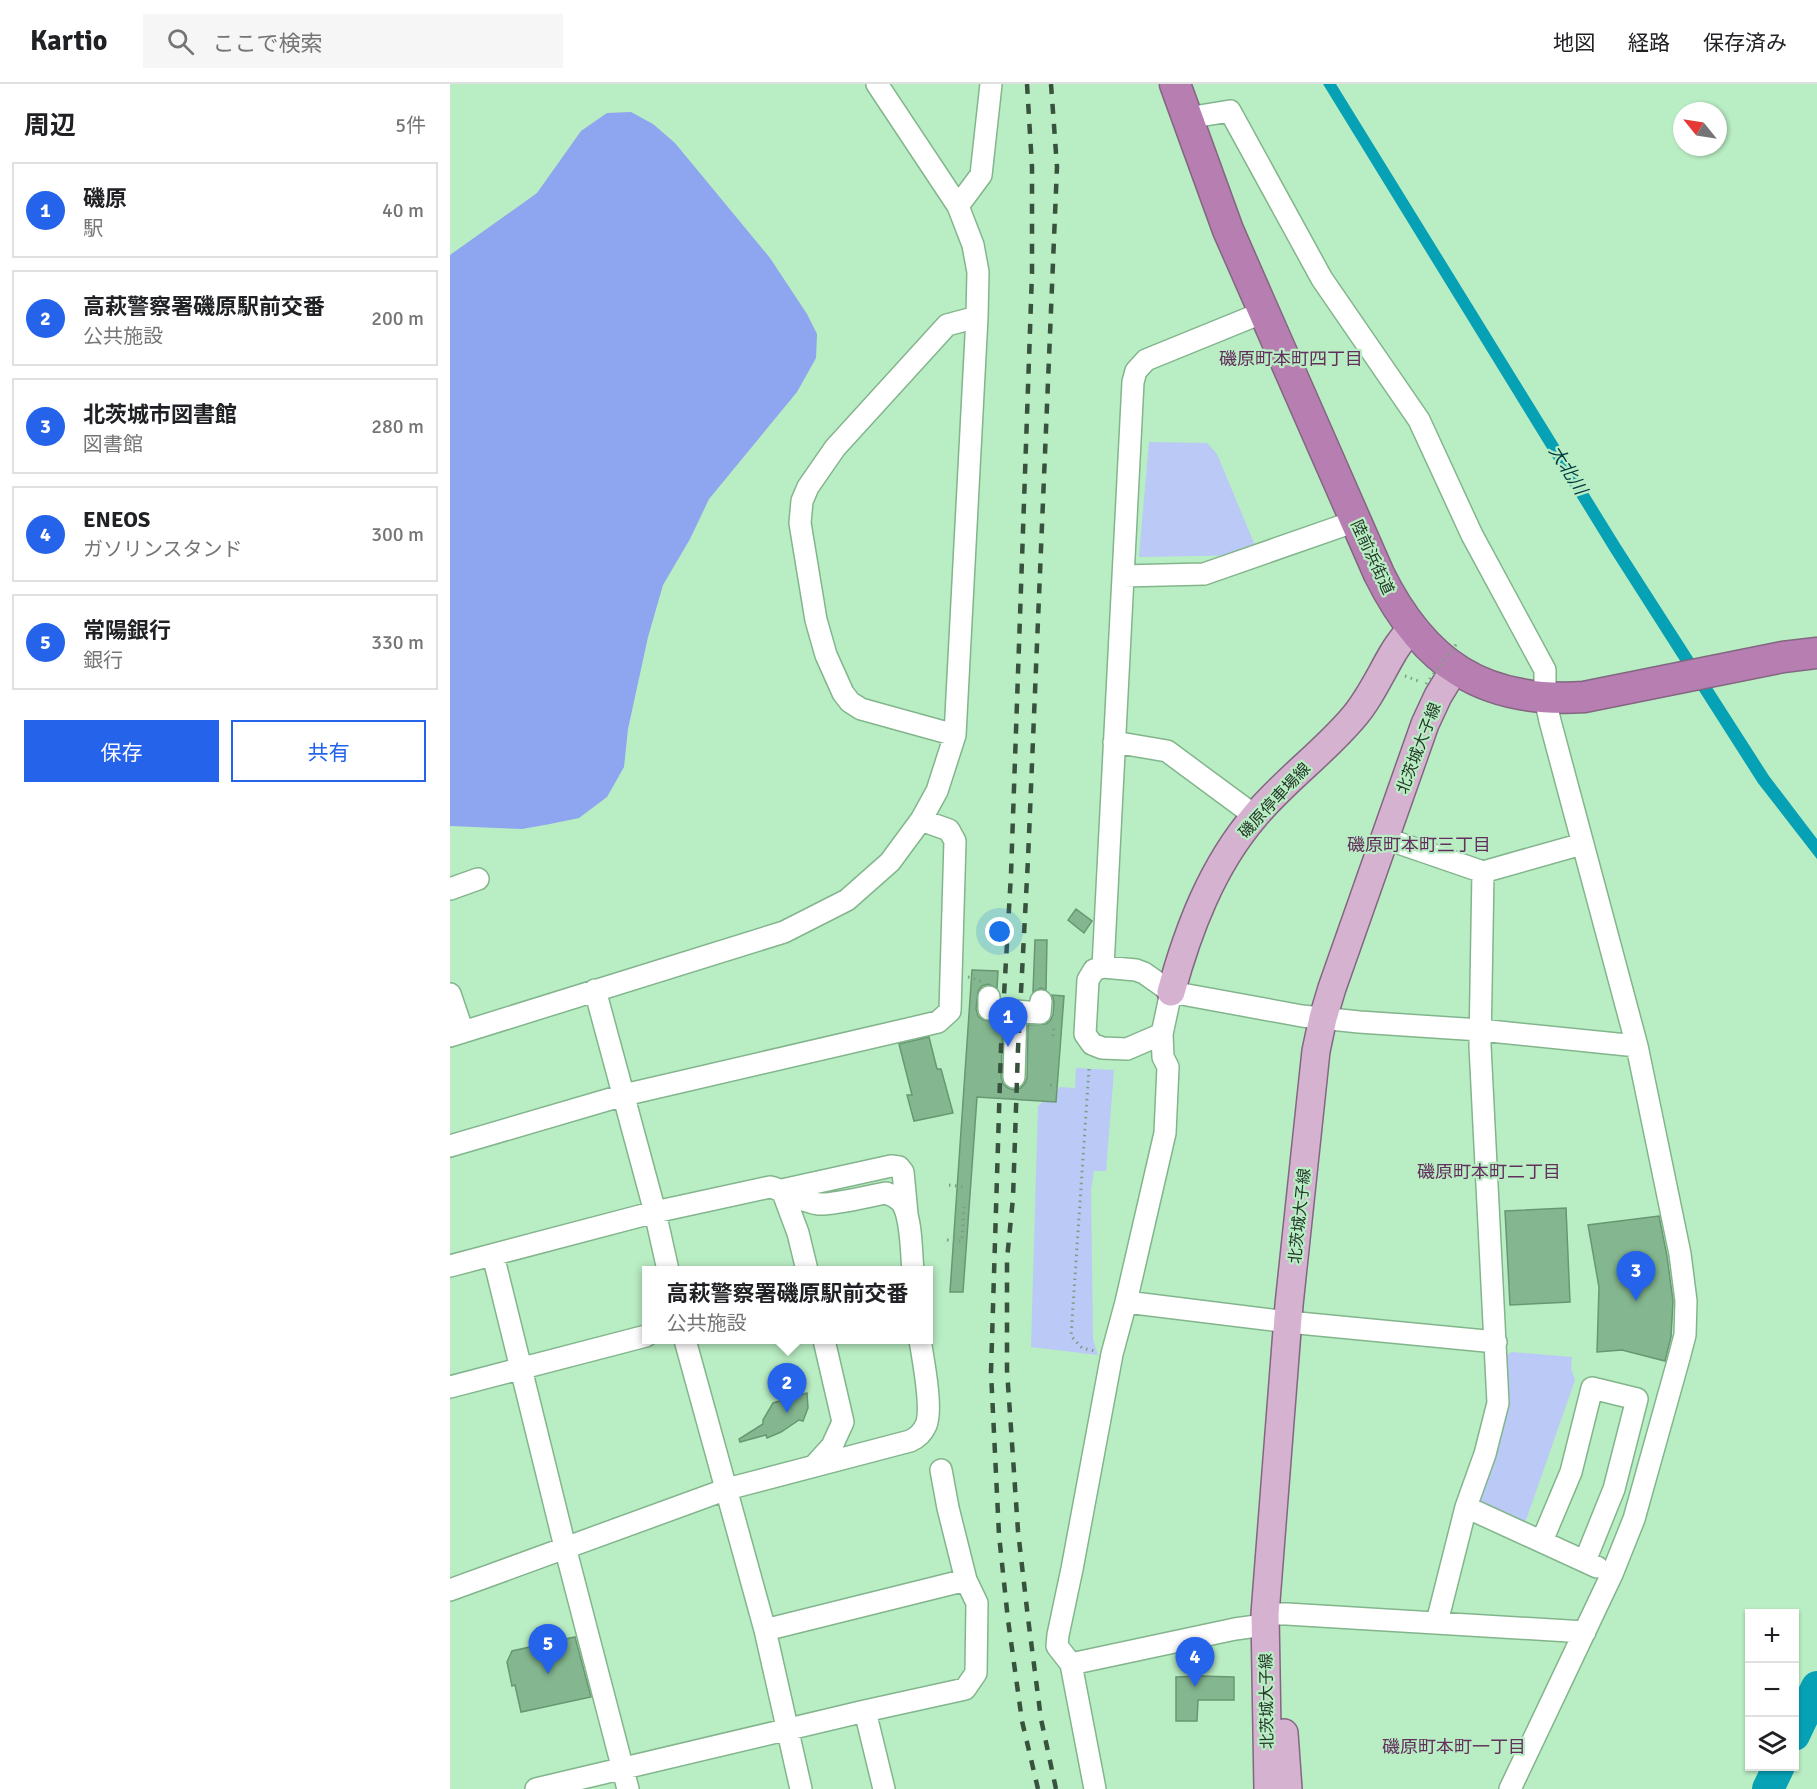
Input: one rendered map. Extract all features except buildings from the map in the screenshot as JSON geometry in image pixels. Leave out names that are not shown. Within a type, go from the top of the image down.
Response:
[{"type":"highway","name":"陸前浜街道","points":[[1175,84],[1228,230],[1387,590],[1412,627],[1428,645],[1457,655],[1491,688],[1545,698],[1584,698],[1783,657],[1815,653]]},
{"type":"main road","name":"磯原停車場線","points":[[1171,992],[1191,925],[1216,873],[1240,835],[1284,785],[1354,717],[1394,651],[1412,627]]},
{"type":"main road","name":"北茨城大子線","points":[[1268,1789],[1265,1619],[1288,1322],[1316,1051],[1323,1018],[1384,838],[1425,724],[1457,655]]},
{"type":"main road","points":[[1249,1789],[1249,1721],[1265,1674]]},
{"type":"main road","points":[[1265,1674],[1281,1701],[1288,1789]]},
{"type":"street","points":[[450,994],[456,1034],[784,932],[847,900],[890,862],[921,820],[937,791],[955,735],[978,272],[973,246],[958,206],[877,84]]},
{"type":"street","points":[[958,206],[981,174],[991,84]]},
{"type":"street","points":[[1187,118],[1230,111],[1322,279],[1419,420],[1472,535],[1545,670],[1545,698],[1636,1046],[1680,1254],[1686,1312],[1685,1335],[1634,1519],[1612,1574],[1510,1789]]},
{"type":"street","points":[[1103,967],[1133,382],[1136,371],[1146,360],[1264,312]]},
{"type":"street","points":[[955,735],[861,709],[850,702],[843,693],[826,655],[816,620],[800,523],[802,501],[808,487],[835,448],[947,325],[977,317]]},
{"type":"street","points":[[1123,576],[1204,574],[1356,521]]},
{"type":"street","points":[[1114,742],[1167,751],[1255,816]]},
{"type":"street","points":[[450,1146],[624,1095],[938,1022],[950,1011],[955,841],[949,830],[921,820]]},
{"type":"street","points":[[1384,838],[1483,872],[1582,844]]},
{"type":"street","points":[[1437,1622],[1466,1507],[1485,1454],[1498,1403],[1480,1030],[1483,872]]},
{"type":"street","points":[[450,889],[478,879]]},
{"type":"street","points":[[1162,1034],[1127,1049],[1102,1048],[1092,1044],[1085,1034],[1088,980],[1094,970],[1103,967],[1136,970],[1171,992],[1323,1018],[1480,1030],[1636,1046]]},
{"type":"street","points":[[595,990],[667,1266]]},
{"type":"street","points":[[1095,1789],[1071,1664],[1057,1646],[1058,1635],[1112,1354],[1165,1134],[1168,1067],[1163,1057],[1162,1034],[1171,992]]},
{"type":"street","points":[[989,996],[1033,1006],[1014,1077]]},
{"type":"street","points":[[782,1190],[891,1166],[899,1167],[903,1172],[913,1266]]},
{"type":"street","points":[[450,1266],[654,1212],[758,1189],[770,1187],[821,1204]]},
{"type":"street","points":[[782,1190],[798,1233],[806,1266]]},
{"type":"street","points":[[798,1233],[803,1210],[821,1204],[886,1193],[894,1196],[903,1204],[907,1216]]},
{"type":"street","points":[[493,1255],[628,1789]]},
{"type":"street","points":[[1126,1302],[1288,1322],[1496,1342]]},
{"type":"street","points":[[450,1387],[642,1337]]},
{"type":"street","points":[[686,1344],[765,1630],[801,1789]]},
{"type":"street","points":[[825,1344],[850,1446],[862,1453]]},
{"type":"street","points":[[450,1590],[727,1489],[910,1442],[925,1428],[927,1423],[928,1399],[921,1344]]},
{"type":"street","points":[[1542,1541],[1571,1472],[1592,1388],[1637,1399],[1614,1489],[1585,1561]]},
{"type":"street","points":[[814,1466],[832,1446],[843,1422]]},
{"type":"street","points":[[536,1789],[964,1689],[976,1673],[977,1603],[966,1580],[941,1470]]},
{"type":"street","points":[[1466,1507],[1612,1574]]},
{"type":"street","points":[[765,1630],[966,1580]]},
{"type":"street","points":[[1071,1664],[1234,1629],[1287,1614],[1585,1632]]},
{"type":"street","points":[[865,1711],[884,1789]]},
{"type":"path","points":[[1400,674],[1426,684],[1457,655]]},
{"type":"path","points":[[972,978],[989,996]]},
{"type":"path","points":[[1089,1069],[1071,1336],[1082,1348],[1112,1354]]},
{"type":"path","points":[[1050,1084],[1060,1086]]},
{"type":"path","points":[[950,1185],[965,1187]]},
{"type":"path","points":[[947,1240],[962,1241],[964,1207]]},
{"type":"shaded area","points":[[631,112],[653,124],[675,143],[770,258],[807,314],[817,334],[816,358],[797,392],[709,499],[690,539],[663,585],[648,637],[628,729],[624,767],[607,797],[579,818],[550,824],[522,829],[450,826],[450,255],[537,193],[581,131],[607,113]]},
{"type":"shaded area","points":[[1149,442],[1207,443],[1217,454],[1259,555],[1139,557]]},
{"type":"shaded area","points":[[1076,1068],[1114,1070],[1106,1171],[1094,1171],[1091,1190],[1093,1339],[1098,1355],[1031,1347],[1038,1106],[1060,1087],[1075,1088]]},
{"type":"shaded area","points":[[1512,1352],[1572,1357],[1571,1369],[1575,1380],[1525,1523],[1480,1502],[1492,1458],[1505,1356]]},
{"type":"water","points":[[1323,84],[1336,84],[1620,544],[1769,776],[1817,839],[1817,859],[1758,783],[1610,551]]},
{"type":"waterway","name":"大北川","points":[[1799,1725],[1817,1687]]},
{"type":"waterway","name":"大北川","points":[[1768,1789],[1777,1771]]},
{"type":"railway","points":[[1027,84],[1032,167],[1032,273],[1011,874],[1001,1047],[991,1372],[999,1535],[1008,1620],[1022,1721],[1038,1789]]},
{"type":"railway","points":[[1051,84],[1057,167],[1013,1198],[1007,1259],[1007,1370],[1018,1531],[1028,1618],[1041,1719],[1056,1789]]},
{"type":"place","name":"磯原","points":[[1008,1047]]},
{"type":"place","name":"北茨城市図書館","points":[[1636,1301]]},
{"type":"place","name":"高萩警察署磯原駅前交番","points":[[787,1413]]},
{"type":"place","name":"常陽銀行","points":[[548,1674]]},
{"type":"place","name":"ENEOS","points":[[1195,1687]]},
{"type":"district","name":"磯原町本町四丁目","points":[[1291,359]]},
{"type":"district","name":"磯原町本町三丁目","points":[[1419,845]]},
{"type":"district","name":"磯原町本町二丁目","points":[[1489,1172]]},
{"type":"district","name":"磯原町本町一丁目","points":[[1454,1747]]}]
